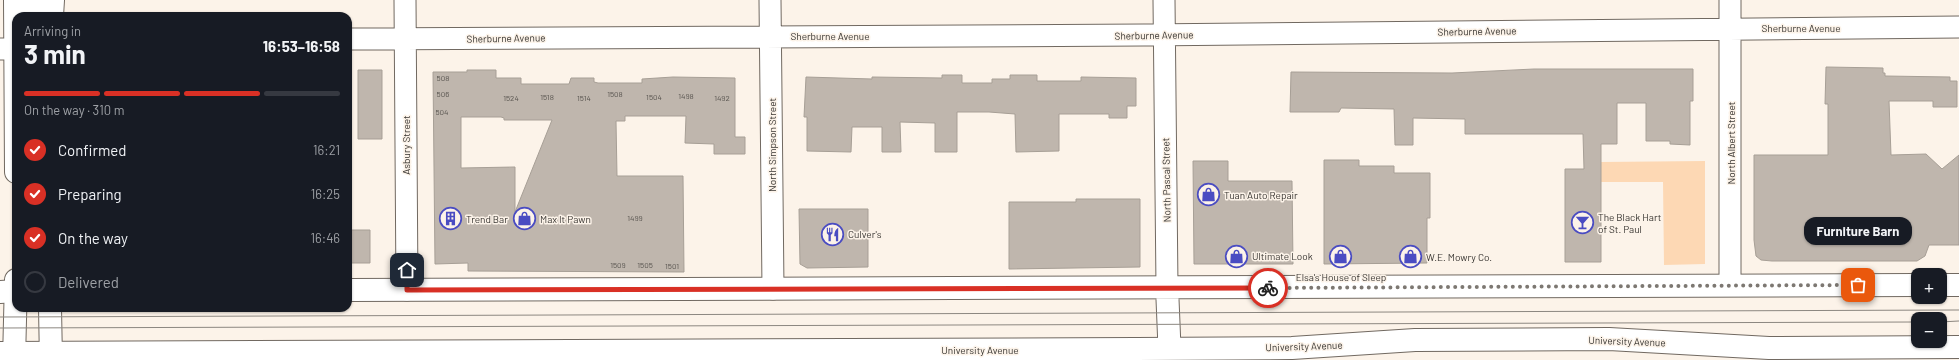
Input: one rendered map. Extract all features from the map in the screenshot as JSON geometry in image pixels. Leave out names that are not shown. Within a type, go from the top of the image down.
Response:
[{"type":"main road","points":[[13,12],[15,0]]},
{"type":"main road","points":[[35,0],[36,12]]},
{"type":"main road","points":[[52,12],[53,0]]},
{"type":"main road","points":[[12,18],[7,49],[12,117]]},
{"type":"main road","points":[[352,290],[1911,285]]},
{"type":"main road","points":[[1947,285],[1959,285]]},
{"type":"main road","name":"North Pascal Street","points":[[1167,287],[1170,354]]},
{"type":"main road","points":[[10,356],[12,289]]},
{"type":"main road","points":[[50,312],[50,357]]},
{"type":"main road","name":"University Avenue","points":[[10,356],[760,356],[1170,354],[1431,340],[1609,339],[1733,353],[1959,347]]},
{"type":"street","name":"Asbury Street","points":[[405,0],[407,290]]},
{"type":"street","name":"North Simpson Street","points":[[770,0],[773,289]]},
{"type":"street","name":"North Pascal Street","points":[[1164,0],[1167,287]]},
{"type":"street","name":"North Albert Street","points":[[1730,0],[1730,285]]},
{"type":"street","name":"Sherburne Avenue","points":[[352,39],[1164,35],[1730,28],[1959,28]]},
{"type":"shaded area","points":[[1705,161],[1705,264],[1664,265],[1663,182],[1601,182],[1601,162]]},
{"type":"building","points":[[1826,67],[1883,68],[1883,73],[1885,73],[1885,76],[1950,77],[1950,81],[1957,81],[1957,107],[1933,107],[1933,101],[1889,101],[1891,155],[1926,154],[1942,169],[1959,155],[1959,245],[1929,245],[1925,256],[1917,261],[1772,261],[1761,260],[1756,256],[1754,240],[1754,155],[1828,155],[1828,104],[1825,104]]},
{"type":"building","points":[[1534,69],[1693,69],[1693,101],[1690,101],[1690,145],[1670,144],[1670,141],[1646,141],[1646,103],[1617,103],[1617,144],[1601,144],[1601,262],[1565,262],[1565,169],[1584,169],[1583,134],[1465,134],[1465,119],[1413,118],[1413,145],[1395,145],[1394,109],[1341,108],[1339,112],[1290,112],[1291,72],[1452,73]]},
{"type":"building","points":[[358,70],[382,70],[382,139],[358,139]]},
{"type":"building","points":[[467,70],[496,70],[496,78],[521,78],[521,84],[569,84],[571,78],[594,78],[594,82],[598,83],[642,83],[642,79],[673,77],[735,78],[735,137],[745,137],[745,154],[714,154],[714,144],[685,143],[686,116],[625,116],[625,121],[616,121],[617,176],[683,176],[684,272],[468,271],[468,263],[435,264],[433,72],[467,72]],"holes":[[[461,117],[504,118],[504,120],[552,120],[515,212],[515,167],[461,168]]]},
{"type":"building","points":[[942,75],[962,75],[962,83],[992,83],[992,79],[1010,79],[1010,75],[1037,75],[1037,81],[1081,81],[1081,77],[1136,78],[1136,106],[1127,106],[1127,118],[1109,118],[1109,114],[1059,114],[1059,151],[1016,152],[1015,114],[957,112],[957,152],[935,152],[935,123],[900,122],[901,152],[882,152],[882,127],[852,127],[851,152],[807,151],[807,117],[804,117],[806,77],[872,79],[872,77],[942,78]]},
{"type":"building","points":[[1324,160],[1359,160],[1359,166],[1394,166],[1394,173],[1430,173],[1430,218],[1427,218],[1427,263],[1324,264]]},
{"type":"building","points":[[1193,161],[1228,161],[1228,181],[1292,181],[1293,264],[1194,264]]},
{"type":"building","points":[[1076,199],[1140,199],[1140,267],[1009,269],[1009,202],[1076,202]]},
{"type":"building","name":"Culver's","points":[[799,209],[868,209],[868,267],[807,268],[800,264]]},
{"type":"building","points":[[352,230],[370,230],[370,263],[352,263]]},
{"type":"tram line","points":[[0,317],[1959,310]]},
{"type":"tram line","points":[[1947,322],[1959,321]]},
{"type":"tram line","points":[[0,328],[1911,322]]},
{"type":"way so far","points":[[1268,288],[1858,285]]},
{"type":"place","name":"Tuan Auto Repair","points":[[1208,195]]},
{"type":"place","name":"Trend Bar","points":[[450,219]]},
{"type":"place","name":"Max It Pawn","points":[[525,219]]},
{"type":"place","name":"The Black Hart of St. Paul","points":[[1583,223]]},
{"type":"place","name":"Culver's","points":[[833,234]]},
{"type":"place","name":"Ultimate Look","points":[[1236,256]]},
{"type":"place","name":"Elsa's House of Sleep","points":[[1341,257]]},
{"type":"place","name":"W.E. Mowry Co.","points":[[1410,257]]},
{"type":"place","name":"Furniture Barn","points":[[1858,285]]},
{"type":"route","points":[[407,270],[407,290],[722,290],[975,287],[1268,288]]}]
